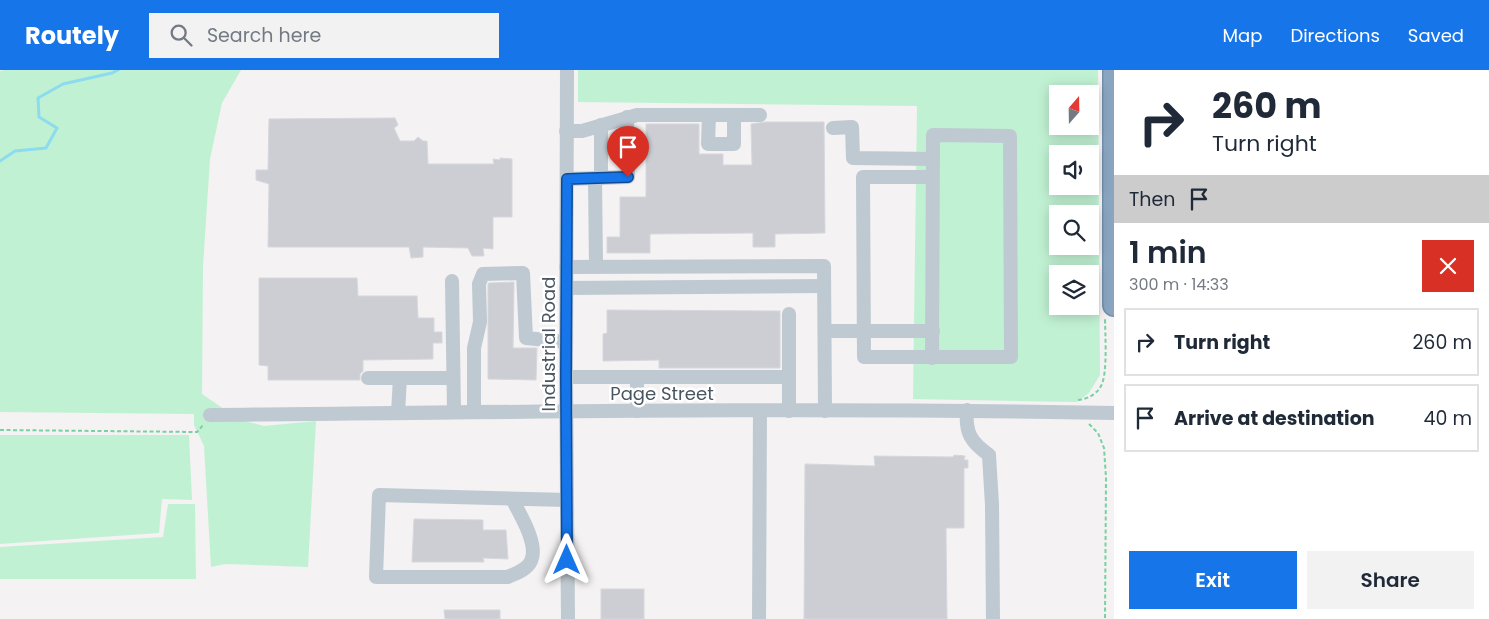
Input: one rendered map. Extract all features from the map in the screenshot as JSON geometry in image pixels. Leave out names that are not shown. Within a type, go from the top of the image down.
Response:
[{"type":"highway","points":[[1114,70],[1114,305]]},
{"type":"street","name":"Industrial Road","points":[[567,70],[566,411],[568,619]]},
{"type":"street","points":[[566,131],[582,131],[601,124],[638,115],[760,115]]},
{"type":"street","points":[[709,115],[708,144],[734,144],[734,115]]},
{"type":"street","points":[[567,179],[628,177],[627,117]]},
{"type":"street","points":[[596,266],[601,124]]},
{"type":"street","points":[[833,128],[852,127],[853,158],[933,159]]},
{"type":"street","points":[[932,358],[933,177],[933,135],[1010,136],[1011,357],[932,358],[864,357],[862,176],[933,177]]},
{"type":"street","points":[[566,266],[824,266],[825,411]]},
{"type":"street","points":[[474,412],[474,348],[480,322],[479,284],[483,274],[523,273],[526,338],[566,342]]},
{"type":"street","points":[[452,281],[454,412]]},
{"type":"street","points":[[566,288],[824,286]]},
{"type":"street","points":[[789,314],[789,411]]},
{"type":"street","points":[[824,332],[932,331]]},
{"type":"street","points":[[566,377],[789,377]]},
{"type":"street","points":[[637,377],[637,411]]},
{"type":"street","points":[[368,378],[454,378]]},
{"type":"street","points":[[398,413],[400,378]]},
{"type":"street","points":[[967,410],[967,432],[971,439],[989,455],[992,506],[993,619]]},
{"type":"street","name":"Page Street","points":[[210,415],[566,411],[967,410],[1114,413]]},
{"type":"street","points":[[759,619],[760,411]]},
{"type":"street","points":[[512,499],[522,518],[533,547],[531,561],[525,568],[508,576],[376,577],[379,495],[567,500]]},
{"type":"path","points":[[0,430],[197,432],[210,415]]},
{"type":"path","points":[[1085,422],[1098,433],[1104,448],[1106,478],[1105,619]]},
{"type":"green space","points":[[241,70],[222,103],[210,159],[203,267],[202,394],[245,421],[264,426],[316,421],[308,567],[225,564],[211,567],[204,446],[194,425],[194,414],[0,412],[0,71]]},
{"type":"green space","points":[[578,70],[1098,70],[1098,85],[1049,85],[1049,135],[1098,135],[1098,145],[1049,145],[1049,195],[1099,195],[1099,205],[1049,205],[1049,255],[1099,255],[1099,222],[1100,375],[1089,393],[1077,402],[913,399],[917,106],[578,102]]},
{"type":"green space","points":[[0,435],[189,435],[192,500],[162,499],[159,533],[0,544]]},
{"type":"green space","points":[[168,504],[195,504],[196,579],[0,579],[0,547],[163,537]]},
{"type":"building","points":[[395,118],[398,125],[394,128],[400,141],[414,141],[418,137],[423,141],[427,141],[428,164],[494,164],[493,159],[512,159],[512,217],[493,217],[493,249],[483,248],[484,256],[472,256],[468,248],[423,247],[423,257],[411,258],[409,247],[268,247],[269,184],[256,180],[256,170],[268,170],[269,119]]},
{"type":"building","points":[[765,122],[824,122],[825,233],[775,234],[775,247],[753,247],[753,233],[650,234],[650,253],[607,253],[607,237],[620,237],[620,197],[646,197],[646,124],[699,124],[699,154],[723,154],[723,165],[752,165],[751,124]]},
{"type":"building","points":[[259,278],[357,278],[358,296],[417,296],[418,318],[434,318],[434,332],[442,332],[442,343],[433,343],[433,359],[363,360],[363,371],[360,374],[360,380],[268,380],[268,366],[259,365]]},
{"type":"building","points":[[514,282],[513,348],[537,348],[536,380],[488,379],[488,284]]},
{"type":"building","points":[[607,310],[780,311],[780,368],[659,368],[659,360],[603,361],[603,334],[607,333]]},
{"type":"building","points":[[954,455],[965,456],[964,460],[968,460],[968,468],[964,468],[964,528],[946,528],[947,619],[804,619],[805,464],[875,466],[874,456],[953,457]]},
{"type":"building","points":[[414,519],[483,520],[483,530],[506,530],[508,559],[483,558],[484,562],[412,562]]},
{"type":"building","points":[[601,589],[644,589],[644,619],[601,619]]},
{"type":"building","points":[[444,610],[500,610],[500,619],[445,619]]},
{"type":"waterway","points":[[0,161],[15,151],[46,148],[57,128],[39,117],[38,98],[63,84],[118,70]]},
{"type":"route","points":[[567,560],[567,179],[628,177]]}]
